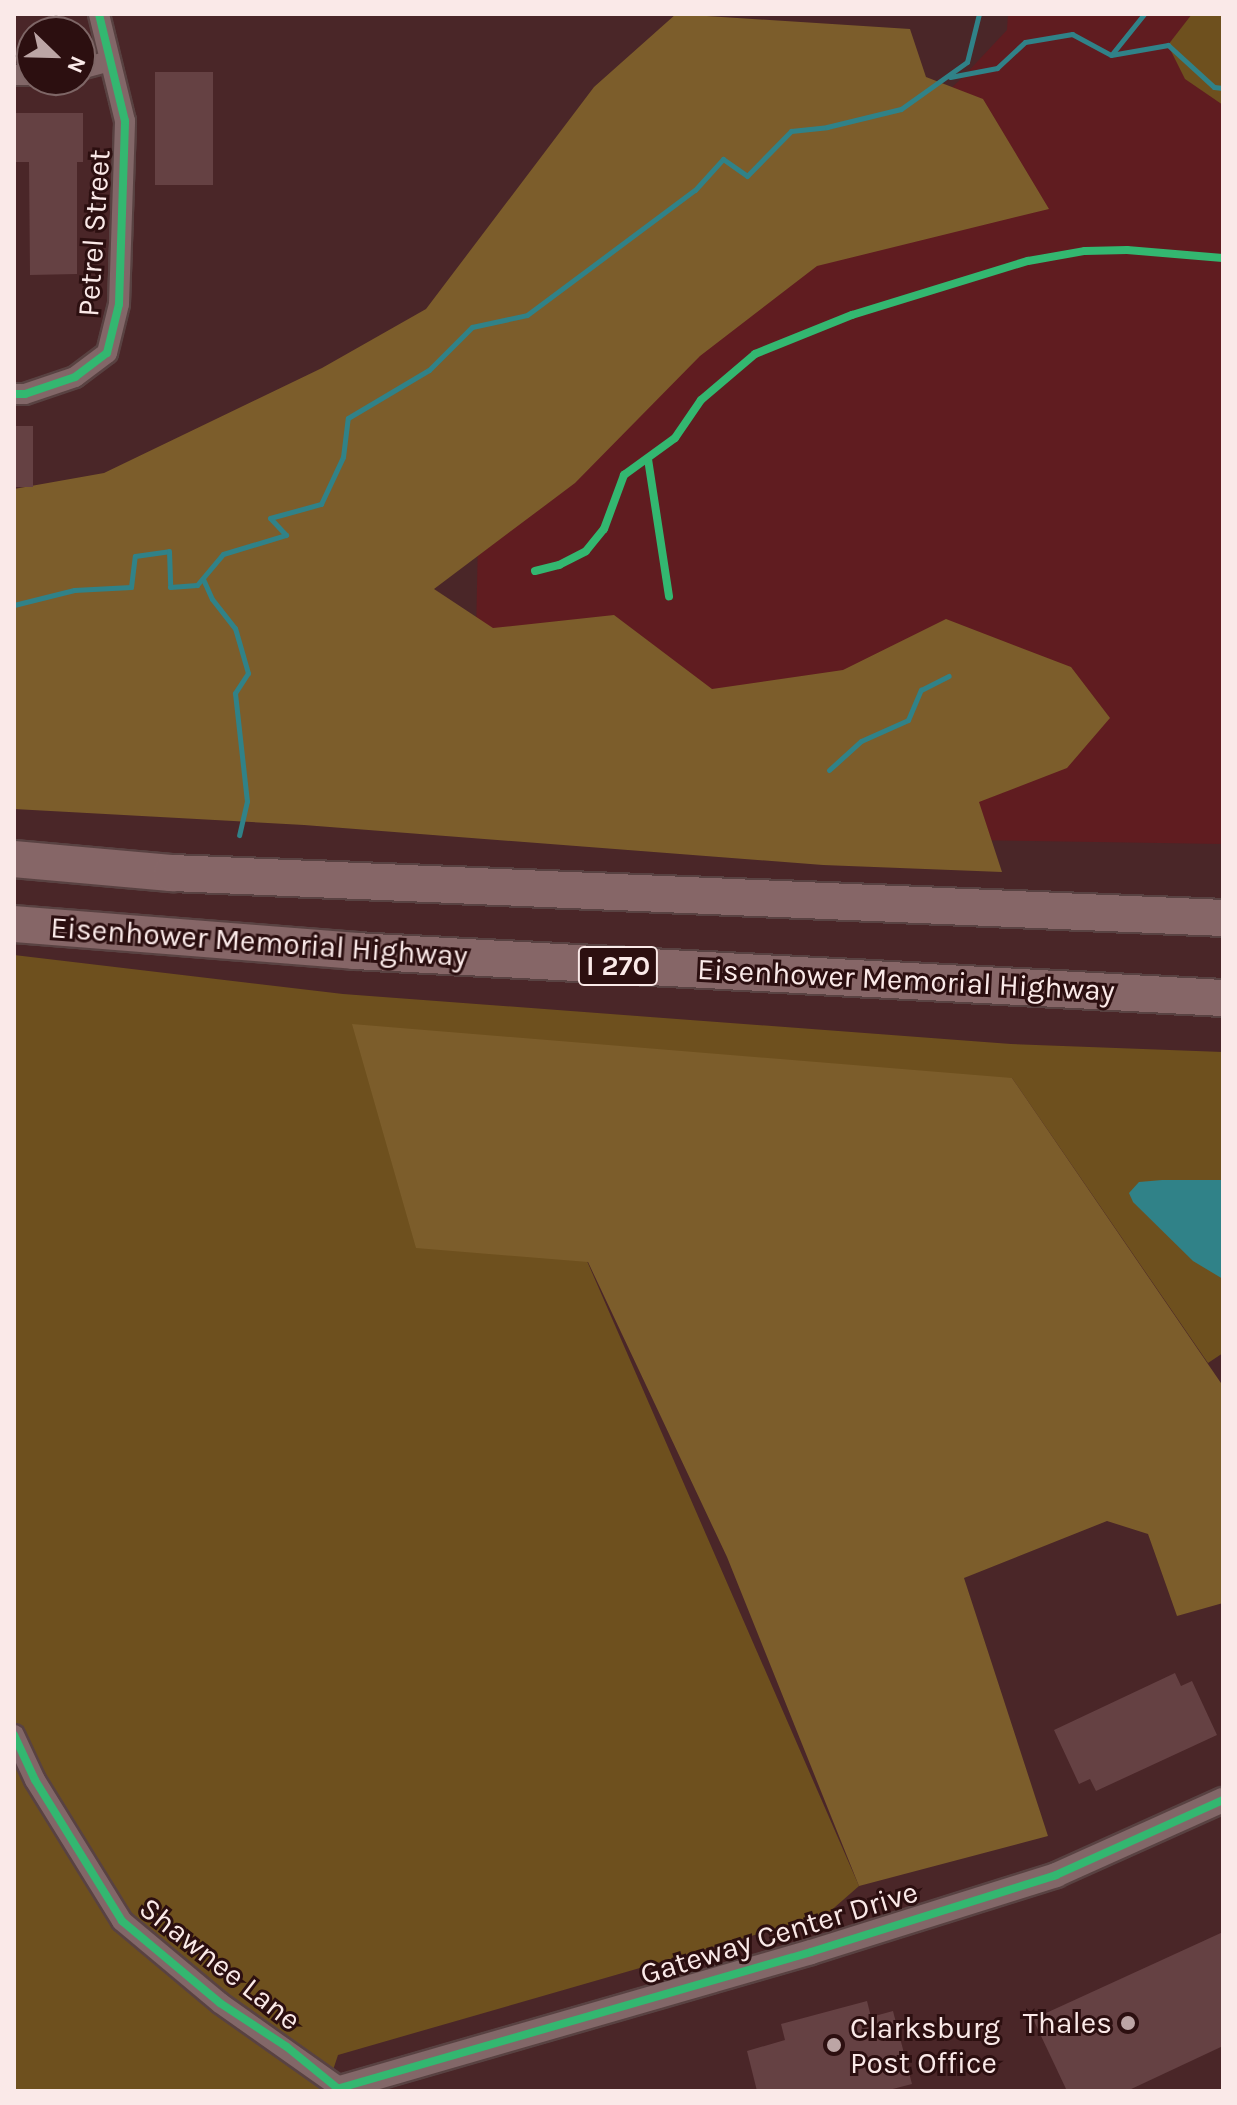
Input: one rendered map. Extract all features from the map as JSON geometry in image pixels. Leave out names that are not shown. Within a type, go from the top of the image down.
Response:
[{"type":"highway","name":"Eisenhower Memorial Highway","points":[[14,859],[188,874],[1223,918]]},
{"type":"highway","name":"Eisenhower Memorial Highway","points":[[14,924],[355,951],[1223,998]]},
{"type":"street","name":"Petrel Street","points":[[14,394],[25,394],[75,377],[107,353],[119,304],[125,121],[99,14]]},
{"type":"street","points":[[96,65],[109,61]]},
{"type":"street","name":"Shawnee Lane","points":[[14,1735],[35,1780],[122,1921],[220,2003],[341,2090]]},
{"type":"street","name":"Gateway Center Drive","points":[[341,2090],[379,2085],[574,2018],[811,1952],[1056,1875],[1223,1800]]},
{"type":"shaded area","points":[[676,14],[910,29],[926,77],[983,99],[1049,209],[817,266],[700,356],[575,483],[434,589],[493,628],[614,615],[712,689],[843,670],[946,619],[1071,667],[1110,718],[1067,768],[979,802],[1002,872],[823,865],[304,825],[14,809],[14,489],[104,473],[322,368],[426,309],[594,87]]},
{"type":"shaded area","points":[[1008,14],[1223,14],[1223,844],[472,832],[479,489],[780,244],[961,79],[1007,30]]},
{"type":"shaded area","points":[[1192,14],[1223,14],[1223,105],[1185,79],[1168,45]]},
{"type":"shaded area","points":[[14,955],[343,994],[1011,1044],[1223,1052],[1223,1353],[1208,1363],[1012,1078],[565,1259],[587,1261],[859,1886],[827,1914],[338,2055],[326,2091],[14,2091]]},
{"type":"shaded area","points":[[352,1024],[1012,1078],[1223,1386],[1223,1603],[1177,1616],[1148,1534],[1107,1521],[964,1578],[1048,1836],[859,1886],[727,1557],[588,1262],[416,1248]]},
{"type":"water","points":[[1223,1180],[1223,1279],[1193,1261],[1133,1202],[1129,1193],[1139,1182]]},
{"type":"building","points":[[155,72],[213,72],[213,185],[155,185]]},
{"type":"building","points":[[14,113],[83,113],[83,162],[77,162],[77,274],[30,275],[29,162],[14,162]]},
{"type":"building","points":[[14,426],[33,426],[33,487],[14,487]]},
{"type":"building","points":[[1175,1673],[1181,1686],[1192,1681],[1217,1735],[1096,1791],[1090,1779],[1079,1784],[1054,1730]]},
{"type":"building","name":"Thales","points":[[1223,1932],[1223,2046],[1127,2091],[1067,2091],[1033,2019]]},
{"type":"building","name":"Clarksburg Post Office","points":[[867,2001],[871,2017],[893,2011],[912,2084],[885,2091],[757,2091],[747,2051],[785,2040],[781,2024]]},
{"type":"waterway","points":[[14,605],[74,590],[131,587],[135,556],[169,551],[170,587],[197,585],[223,554],[286,535],[270,518],[321,504],[343,457],[348,418],[429,370],[472,327],[527,315],[695,190],[723,159],[747,176],[791,131],[827,127],[901,109],[967,62],[979,14]]},
{"type":"waterway","points":[[1112,54],[1144,14]]},
{"type":"waterway","points":[[950,77],[997,68],[1025,42],[1072,34],[1111,55],[1168,45],[1214,87],[1223,88]]},
{"type":"waterway","points":[[203,579],[212,599],[235,628],[248,673],[235,693],[247,801],[239,835]]},
{"type":"waterway","points":[[829,770],[861,741],[908,720],[921,690],[949,676]]},
{"type":"cycle path","points":[[14,394],[25,394],[75,377],[107,353],[119,304],[125,121],[99,14]]},
{"type":"cycle path","points":[[535,571],[559,565],[586,551],[604,529],[624,475],[675,438],[701,400],[755,354],[852,315],[1028,261],[1085,251],[1127,250],[1223,258]]},
{"type":"cycle path","points":[[648,459],[669,596]]},
{"type":"cycle path","points":[[14,1735],[35,1780],[122,1921],[220,2003],[287,2047],[341,2091]]},
{"type":"cycle path","points":[[340,2088],[811,1952],[1056,1875],[1223,1800]]},
{"type":"place","name":"Thales","points":[[1128,2023]]},
{"type":"place","name":"Clarksburg Post Office","points":[[834,2045]]}]
